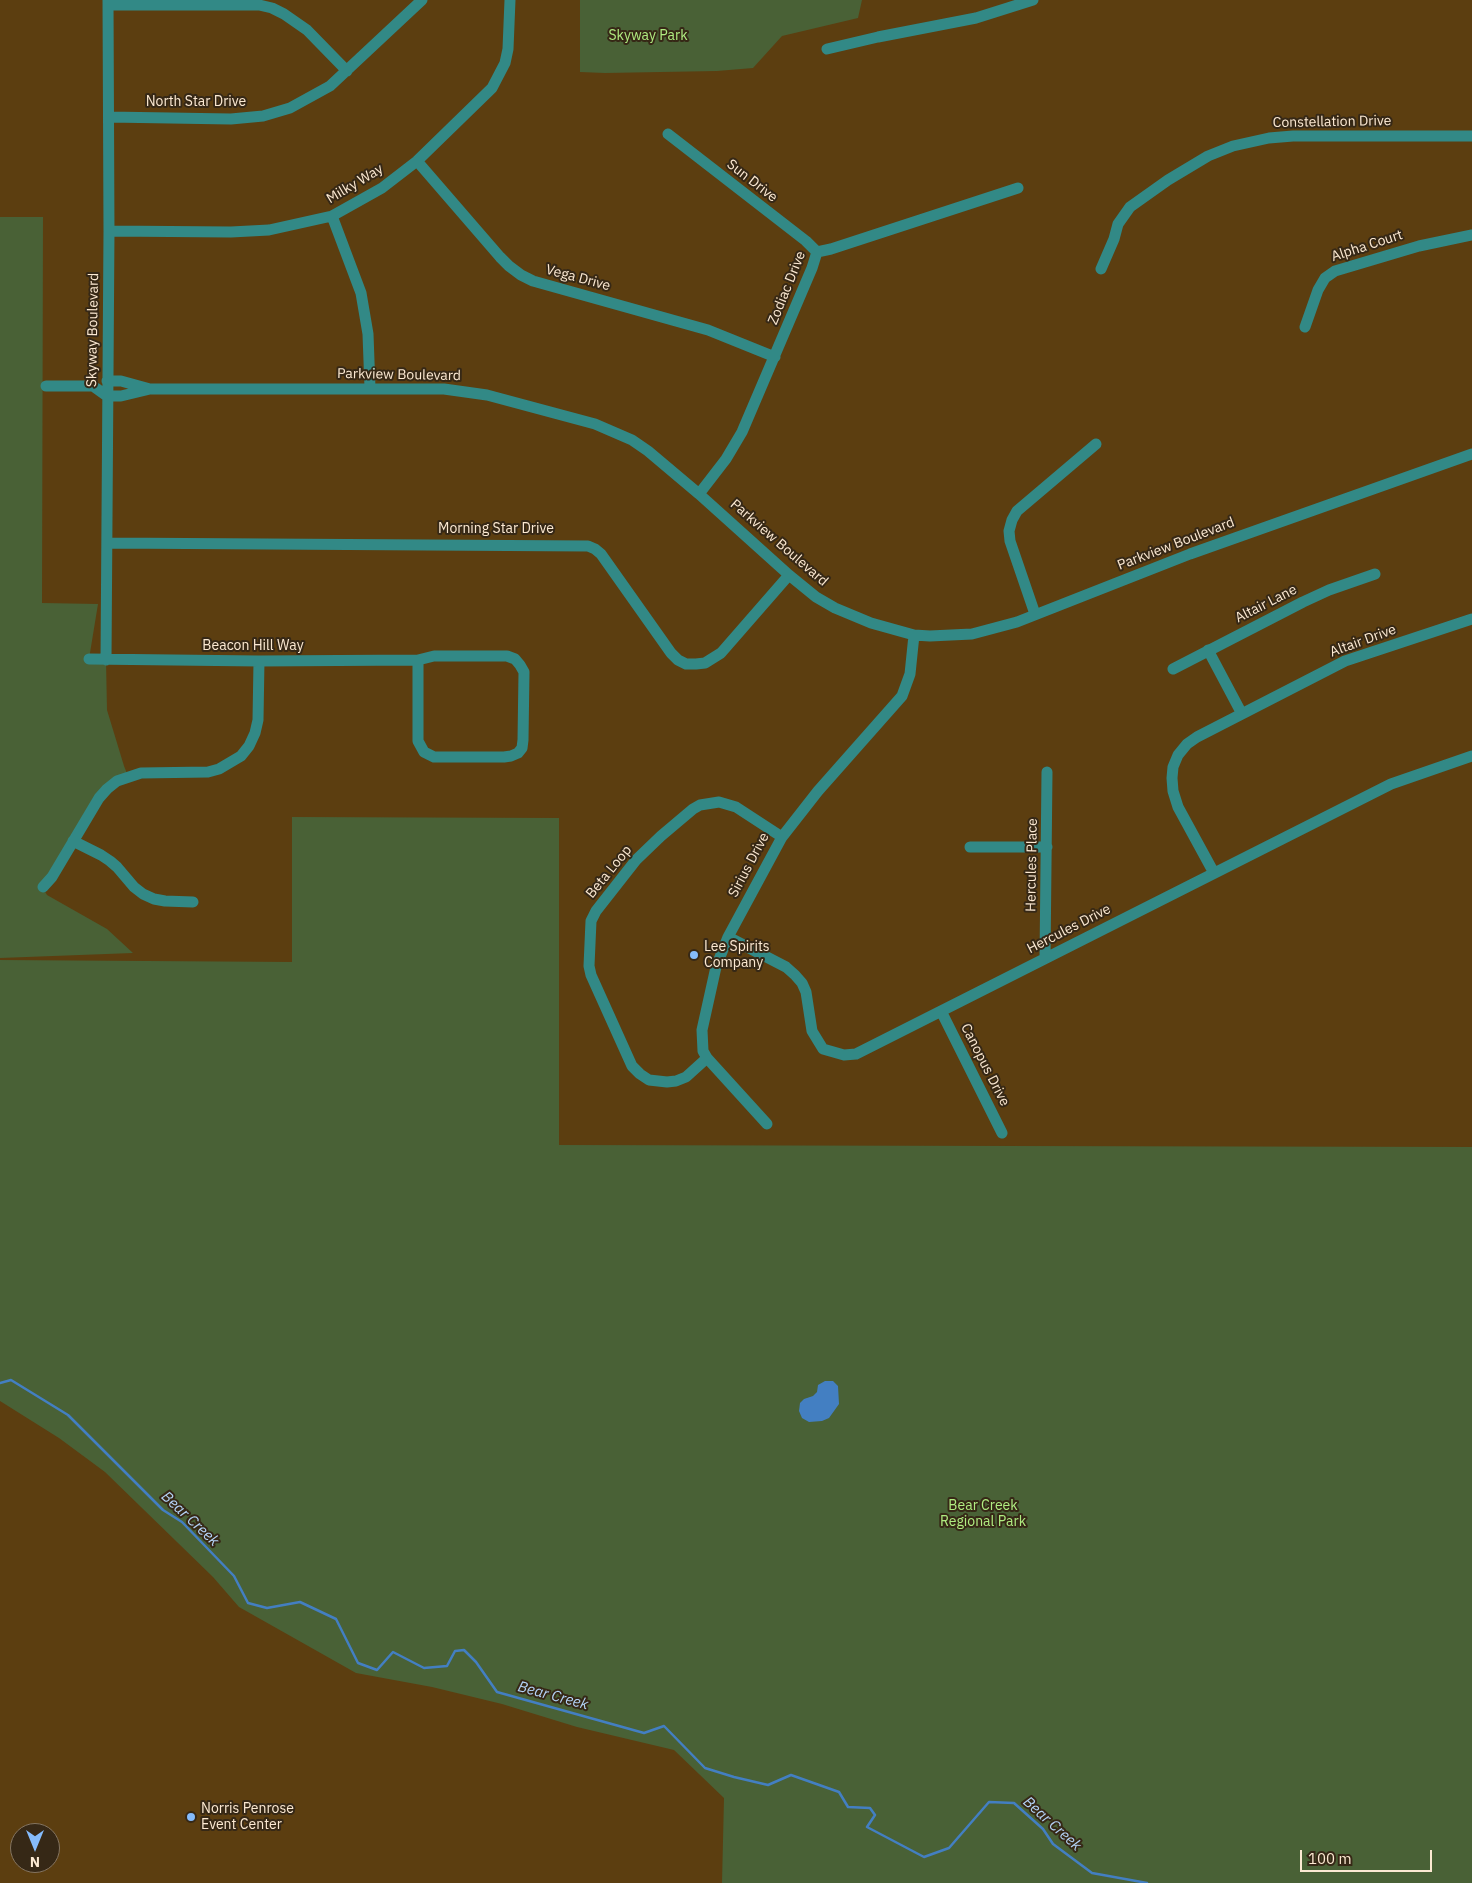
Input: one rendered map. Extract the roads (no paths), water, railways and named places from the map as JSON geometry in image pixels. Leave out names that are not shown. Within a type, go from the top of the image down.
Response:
[{"type":"street","name":"North Star Drive","points":[[109,118],[230,119],[263,116],[290,108],[330,86],[422,0]]},
{"type":"street","name":"Milky Way","points":[[109,231],[231,232],[269,230],[332,216],[382,188],[417,161],[482,98],[499,76],[508,50],[510,0]]},
{"type":"street","points":[[827,49],[976,18],[1033,0]]},
{"type":"street","points":[[108,2],[259,5],[272,8],[297,21],[347,71]]},
{"type":"street","name":"Skyway Boulevard","points":[[106,660],[109,231],[108,2]]},
{"type":"street","name":"Sun Drive","points":[[668,134],[806,241],[817,252]]},
{"type":"street","name":"Constellation Drive","points":[[1101,269],[1118,224],[1130,208],[1168,180],[1208,156],[1233,146],[1266,138],[1293,136],[1472,136]]},
{"type":"street","name":"Vega Drive","points":[[417,161],[500,257],[520,275],[533,281],[708,330],[775,357]]},
{"type":"street","name":"Zodiac Drive","points":[[699,494],[726,459],[739,438],[775,357],[817,252],[832,249],[1018,188]]},
{"type":"street","points":[[332,216],[361,293],[368,334],[370,388]]},
{"type":"street","name":"Alpha Court","points":[[1305,327],[1318,290],[1325,278],[1335,271],[1418,246],[1472,235]]},
{"type":"street","name":"Parkview Boulevard","points":[[107,381],[121,381],[150,389]]},
{"type":"street","points":[[46,386],[93,386],[107,396]]},
{"type":"street","name":"Parkview Boulevard","points":[[107,396],[121,396],[150,389],[444,389],[487,395],[595,424],[632,440],[699,494],[789,575],[816,596],[848,615],[914,635],[972,634],[1017,622],[1190,554],[1472,454]]},
{"type":"street","points":[[1036,614],[1010,541],[1012,520],[1017,511],[1096,444]]},
{"type":"street","name":"Morning Star Drive","points":[[107,543],[588,546],[601,554],[670,653],[686,664],[705,663],[721,653],[789,575]]},
{"type":"street","name":"Altair Lane","points":[[1173,669],[1311,598],[1375,574]]},
{"type":"street","name":"Altair Drive","points":[[1214,873],[1178,806],[1173,791],[1172,778],[1178,755],[1187,744],[1197,736],[1345,661],[1472,619]]},
{"type":"street","name":"Sirius Drive","points":[[707,1058],[703,1050],[702,1030],[716,967],[728,937],[782,836],[818,791],[902,696],[910,674],[914,635]]},
{"type":"street","points":[[1208,650],[1242,714]]},
{"type":"street","name":"Beacon Hill Way","points":[[89,659],[418,660],[434,656],[507,656],[515,659],[524,672],[523,740],[522,748],[518,753],[504,757],[434,757],[424,752],[420,748],[418,741],[418,660]]},
{"type":"street","points":[[43,888],[52,877],[99,798],[117,781],[141,773],[208,772],[219,769],[240,756],[249,746],[258,720],[259,661]]},
{"type":"street","name":"Hercules Drive","points":[[728,937],[786,967],[802,983],[806,992],[812,1031],[816,1041],[823,1049],[844,1055],[856,1054],[1391,784],[1472,756]]},
{"type":"street","name":"Hercules Place","points":[[1045,958],[1047,772]]},
{"type":"street","name":"Beta Loop","points":[[707,1058],[686,1077],[676,1081],[658,1082],[649,1080],[632,1066],[591,974],[589,966],[591,921],[596,911],[636,860],[668,830],[700,805],[720,802],[736,807],[782,836]]},
{"type":"street","points":[[73,841],[106,858],[143,894],[165,902],[193,902]]},
{"type":"street","points":[[970,847],[1047,847]]},
{"type":"street","name":"Canopus Drive","points":[[941,1011],[1002,1132]]},
{"type":"street","points":[[707,1058],[767,1124]]},
{"type":"water","points":[[825,1381],[833,1381],[838,1386],[839,1404],[829,1418],[822,1421],[809,1422],[802,1418],[799,1411],[800,1403],[804,1399],[813,1396],[817,1392],[818,1385]]},
{"type":"waterway","name":"Bear Creek","points":[[0,1383],[11,1380],[68,1415],[163,1510],[182,1522],[234,1576],[248,1603],[267,1608],[300,1602],[336,1619],[358,1663],[377,1670],[393,1652],[424,1668],[447,1666],[455,1651],[464,1650],[476,1662],[497,1692],[644,1733],[664,1726],[705,1768],[734,1777],[768,1785],[791,1775],[839,1792],[848,1807],[870,1808],[875,1815],[867,1827],[924,1857],[949,1848],[989,1802],[1014,1803],[1043,1829],[1053,1844],[1092,1873],[1147,1883]]},
{"type":"place","name":"Lee Spirits Company","points":[[694,955]]},
{"type":"place","name":"Norris Penrose Event Center","points":[[191,1817]]},
{"type":"park label","name":"Skyway Park","points":[[648,36]]},
{"type":"park label","name":"Bear Creek Regional Park","points":[[983,1514]]}]
